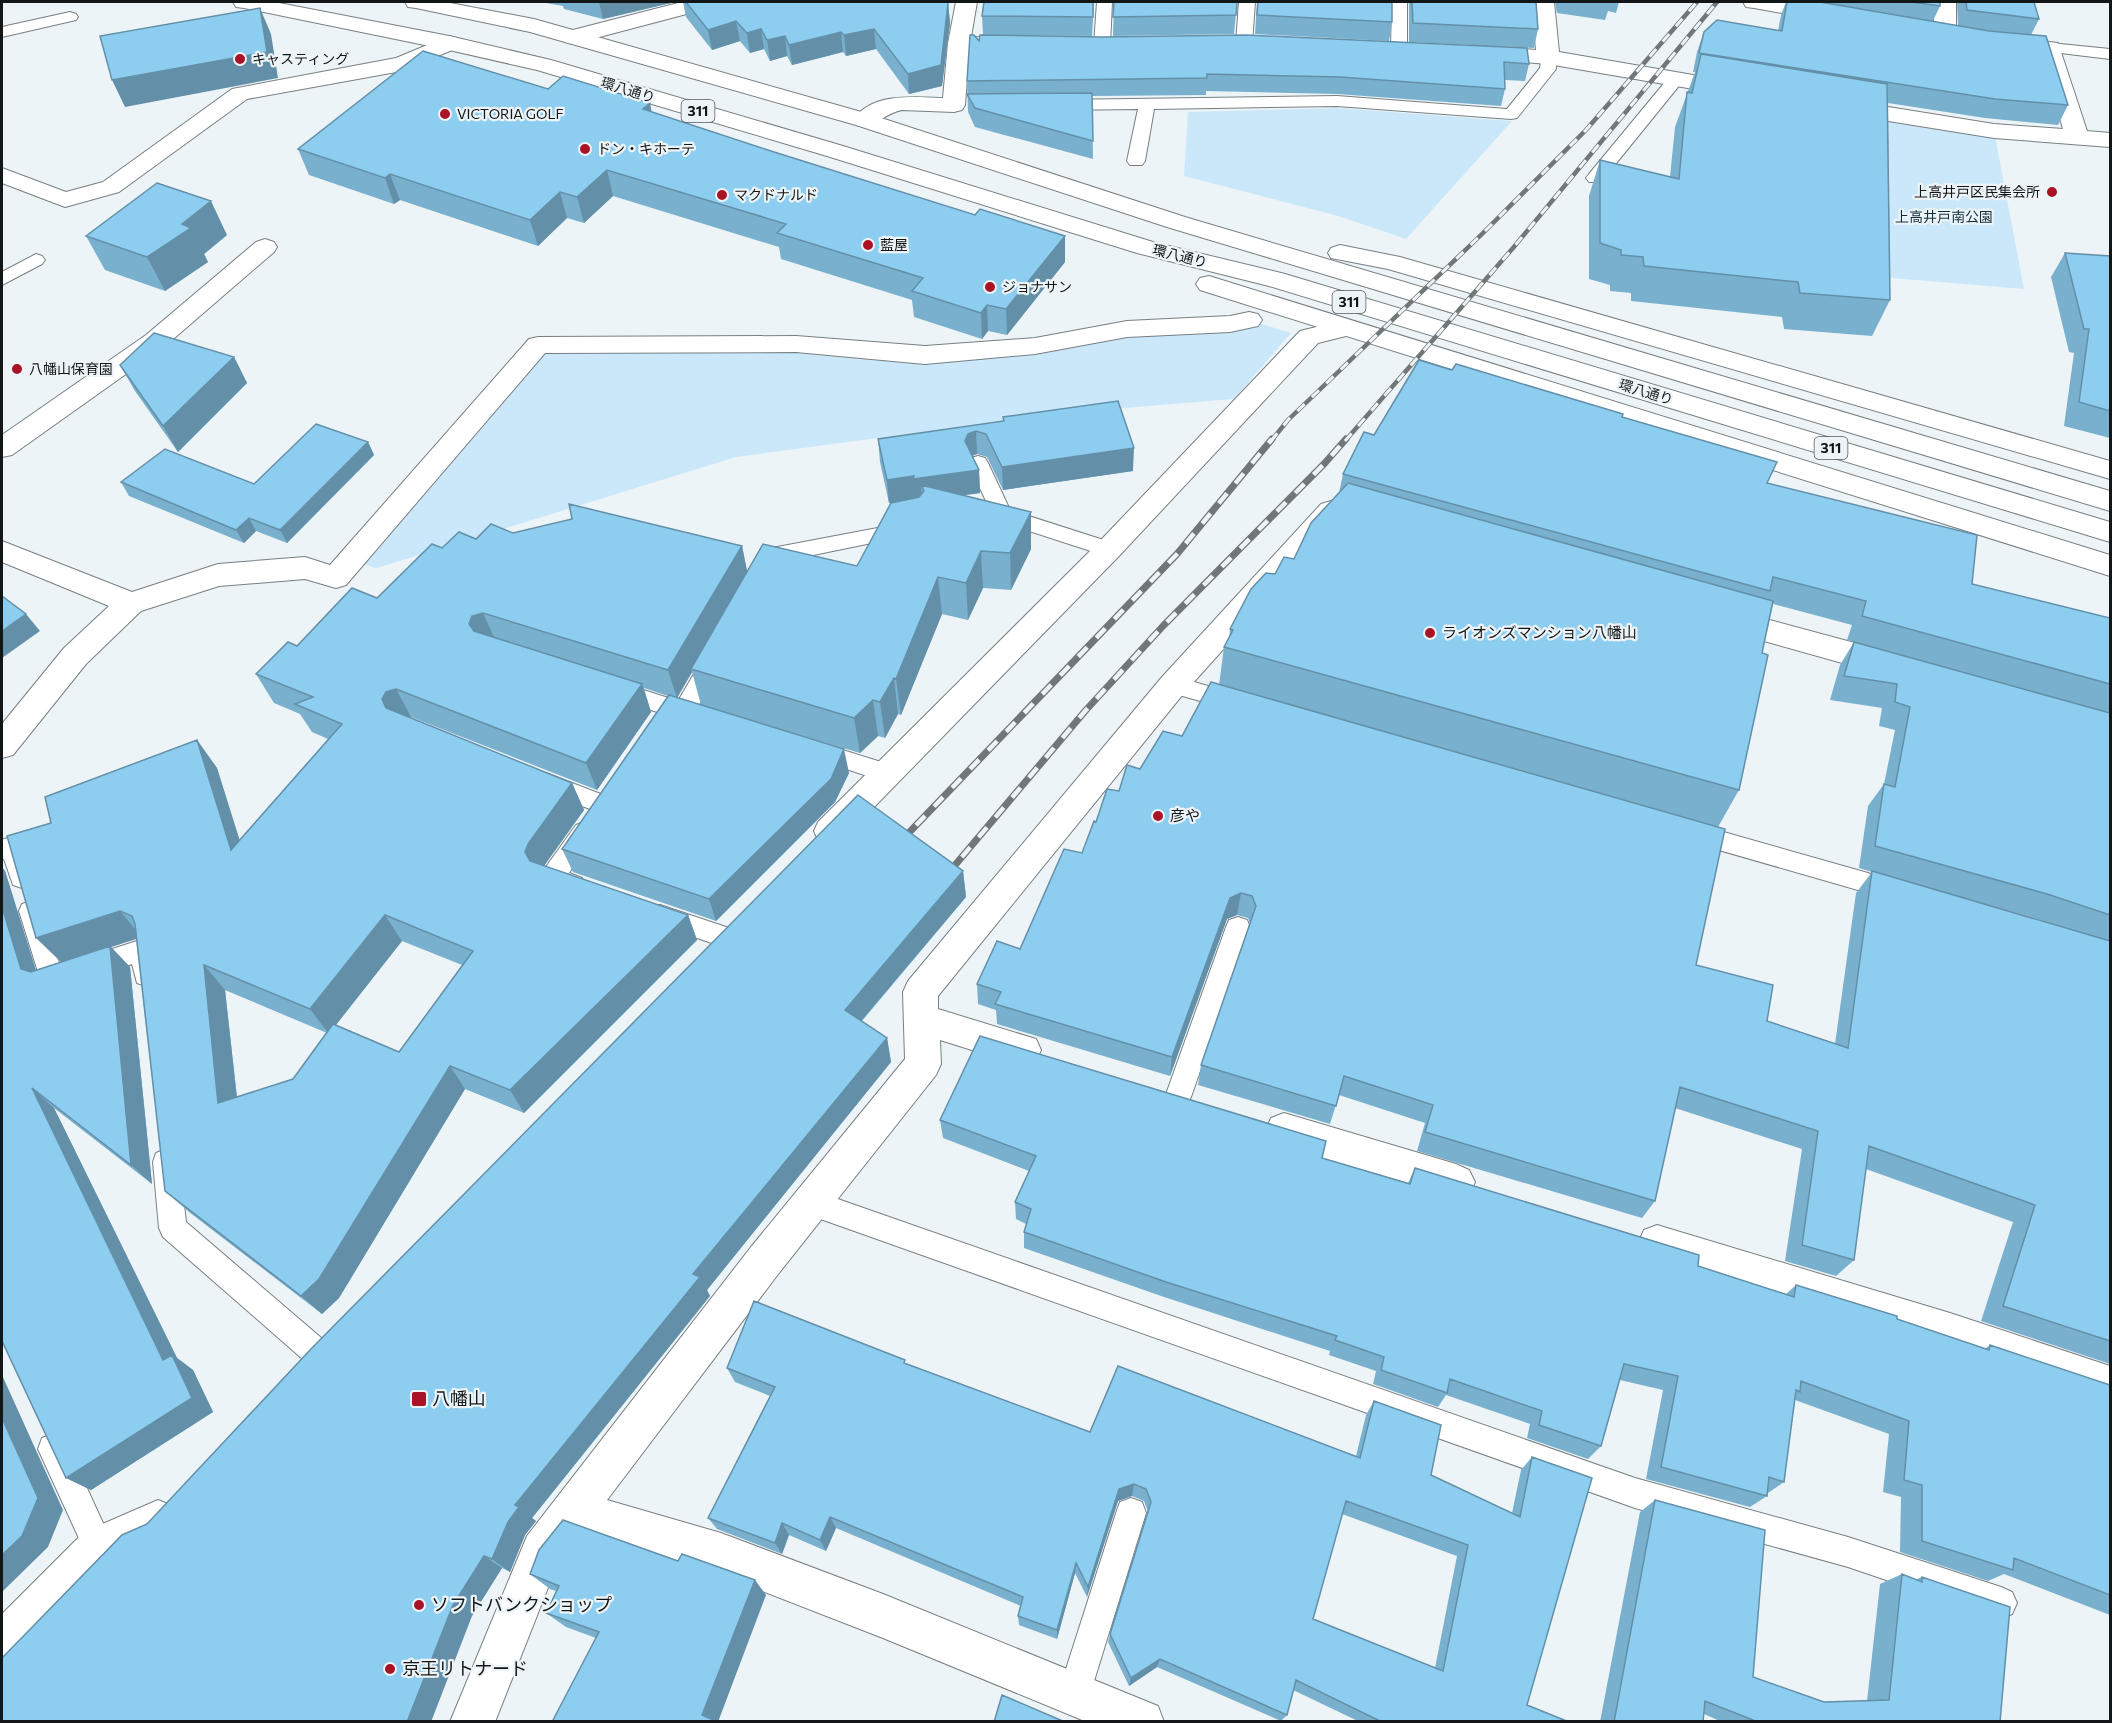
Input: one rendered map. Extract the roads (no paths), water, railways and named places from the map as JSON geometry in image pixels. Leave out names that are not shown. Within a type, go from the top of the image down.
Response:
[{"type":"street","name":"環八通り","points":[[244,2],[450,43],[566,71],[1146,248],[1276,280],[2110,532]]},
{"type":"street","name":"環八通り","points":[[416,2],[471,7],[864,120],[1176,222],[2110,501]]},
{"type":"street","points":[[573,37],[705,2]]},
{"type":"street","points":[[864,120],[886,106],[902,103],[960,105],[959,43],[966,2]]},
{"type":"street","points":[[1543,2],[1548,57]]},
{"type":"street","points":[[1754,2],[1844,18]]},
{"type":"street","points":[[1946,2],[1946,35]]},
{"type":"street","points":[[1923,32],[2050,48],[2077,138]]},
{"type":"street","points":[[2,175],[65,200],[111,187],[240,94],[402,64],[450,43]]},
{"type":"street","points":[[959,43],[1031,44]]},
{"type":"street","points":[[1220,44],[1268,44]]},
{"type":"street","points":[[1078,45],[1126,45]]},
{"type":"street","points":[[1376,48],[1422,50]]},
{"type":"street","points":[[1456,52],[1548,57],[1754,93]]},
{"type":"street","points":[[1820,103],[1994,131],[2110,140]]},
{"type":"street","points":[[1176,222],[1391,262],[2110,470]]},
{"type":"street","points":[[2,448],[155,341],[265,247]]},
{"type":"street","points":[[1146,248],[1185,276],[2110,566]]},
{"type":"street","points":[[2,746],[75,656],[131,603],[218,575],[305,568],[336,577],[538,345],[795,344],[925,355],[1035,346],[1127,329],[1230,324],[1249,320]]},
{"type":"street","points":[[806,855],[1109,549],[1309,337],[1345,328]]},
{"type":"street","points":[[472,1722],[542,1551],[758,1270],[923,1064],[920,992],[1173,685],[1333,510],[1355,516]]},
{"type":"street","points":[[2,551],[131,603]]},
{"type":"street","points":[[1696,611],[1915,672]]},
{"type":"street","points":[[701,963],[750,913]]},
{"type":"street","points":[[921,1019],[1055,1060]]},
{"type":"street","points":[[1257,1121],[1484,1191]]},
{"type":"street","points":[[1621,1232],[1950,1332],[2110,1386]]},
{"type":"street","points":[[293,1377],[342,1327]]},
{"type":"street","points":[[2,1644],[99,1547],[158,1521],[182,1496]]},
{"type":"street","points":[[574,1511],[721,1554],[1142,1722]]},
{"type":"lane","points":[[1102,45],[1104,2]]},
{"type":"lane","points":[[1244,43],[1247,2]]},
{"type":"lane","points":[[1399,2],[1399,49]]},
{"type":"lane","points":[[2,32],[70,17]]},
{"type":"lane","points":[[2050,48],[2110,54]]},
{"type":"lane","points":[[1046,105],[1337,101],[1511,114],[1548,69],[1548,57]]},
{"type":"lane","points":[[1595,178],[1676,79]]},
{"type":"lane","points":[[1136,161],[1147,104]]},
{"type":"lane","points":[[2,279],[36,260]]},
{"type":"lane","points":[[978,463],[1002,515],[1109,549]]},
{"type":"lane","points":[[761,577],[772,556],[915,528]]},
{"type":"lane","points":[[656,726],[677,709],[725,639]]},
{"type":"lane","points":[[593,683],[707,718]]},
{"type":"lane","points":[[1173,685],[1253,707]]},
{"type":"lane","points":[[797,745],[886,773]]},
{"type":"lane","points":[[528,775],[603,805]]},
{"type":"lane","points":[[596,893],[552,878],[616,785]]},
{"type":"lane","points":[[1674,828],[1913,896]]},
{"type":"lane","points":[[2,849],[13,848],[52,980],[143,950],[148,996]]},
{"type":"lane","points":[[639,908],[726,937]]},
{"type":"lane","points":[[1178,1097],[1238,927]]},
{"type":"lane","points":[[163,1135],[173,1228],[316,1352]]},
{"type":"lane","points":[[812,1203],[1635,1492],[1848,1552],[2001,1603]]},
{"type":"lane","points":[[41,1423],[99,1547]]},
{"type":"lane","points":[[1074,1694],[1131,1513]]},
{"type":"railway","points":[[1271,441],[1288,420],[1481,235],[1586,130],[1697,2]]},
{"type":"railway","points":[[1345,441],[1513,248],[1717,2]]},
{"type":"railway","points":[[898,844],[1177,554],[1272,439]]},
{"type":"railway","points":[[945,877],[1086,710],[1163,626],[1346,439]]},
{"type":"place","name":"キャスティング","points":[[240,59]]},
{"type":"place","name":"VICTORIA GOLF","points":[[445,114]]},
{"type":"place","name":"ドン・キホーテ","points":[[585,149]]},
{"type":"place","name":"上高井戸区民集会所","points":[[2052,192]]},
{"type":"place","name":"マクドナルド","points":[[722,195]]},
{"type":"place","name":"藍屋","points":[[868,245]]},
{"type":"place","name":"ジョナサン","points":[[990,287]]},
{"type":"place","name":"八幡山保育園","points":[[17,369]]},
{"type":"place","name":"ライオンズマンション八幡山","points":[[1430,633]]},
{"type":"place","name":"彦や","points":[[1158,816]]},
{"type":"place","name":"八幡山","points":[[419,1399]]},
{"type":"place","name":"ソフトバンクショップ","points":[[419,1605]]},
{"type":"place","name":"京王リトナード","points":[[390,1669]]},
{"type":"park label","name":"上高井戸南公園","points":[[1944,217]]}]
